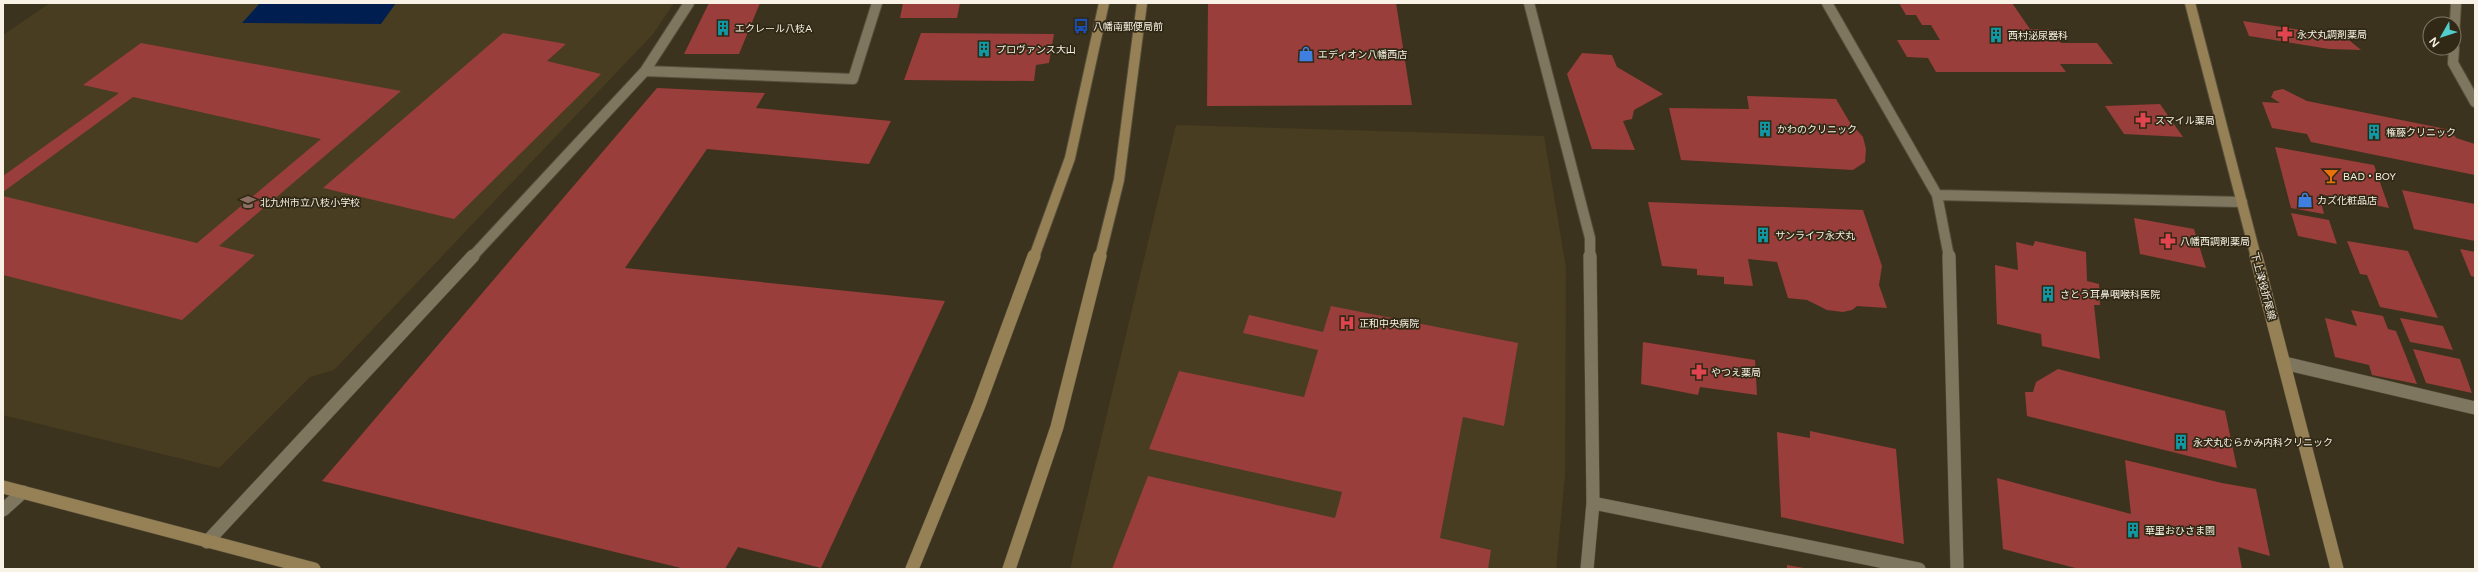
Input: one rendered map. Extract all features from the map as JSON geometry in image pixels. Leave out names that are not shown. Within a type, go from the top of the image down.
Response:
[{"type":"street","points":[[207,542],[645,71],[689,3]]},
{"type":"street","points":[[645,71],[853,79],[877,3]]},
{"type":"street","points":[[912,569],[979,405],[1070,158],[1104,3]]},
{"type":"street","points":[[1009,569],[1057,427],[1119,180],[1142,3]]},
{"type":"street","points":[[1529,3],[1590,238],[1593,503],[1587,569]]},
{"type":"street","points":[[1827,3],[1937,195],[1949,255],[1957,569]]},
{"type":"street","name":"下上津役折尾線","points":[[2190,3],[2337,569]]},
{"type":"street","points":[[2455,16],[2456,3]]},
{"type":"street","points":[[2453,56],[2453,63],[2475,102]]},
{"type":"street","points":[[1937,195],[2242,202]]},
{"type":"street","points":[[2284,363],[2475,408]]},
{"type":"street","points":[[3,487],[314,569]]},
{"type":"street","points":[[3,510],[23,492]]},
{"type":"street","points":[[1593,503],[1919,569]]},
{"type":"shaded area","name":"北九州市立八枝小学校","points":[[50,3],[674,3],[653,34],[334,370],[310,377],[219,468],[3,415],[3,35]]},
{"type":"shaded area","name":"正和中央病院","points":[[1176,125],[1544,136],[1566,268],[1565,475],[1556,569],[1070,569]]},
{"type":"water","points":[[260,3],[396,3],[381,24],[242,23]]},
{"type":"building","name":"エクレール八枝A","points":[[709,3],[760,3],[739,54],[684,54]]},
{"type":"building","points":[[903,3],[960,3],[957,18],[900,18]]},
{"type":"building","name":"エディオン八幡西店","points":[[1208,3],[1396,3],[1412,105],[1207,106]]},
{"type":"building","name":"西村泌尿器科","points":[[1899,3],[2012,3],[2030,29],[2052,29],[2061,43],[2097,43],[2113,64],[2060,64],[2066,72],[1936,72],[1928,58],[1907,57],[1897,40],[1940,40],[1931,25],[1922,25],[1916,15],[1906,15]]},
{"type":"building","name":"永犬丸調剤薬局","points":[[2243,21],[2320,33],[2326,40],[2349,40],[2361,50],[2329,49],[2249,36]]},
{"type":"building","points":[[503,33],[566,44],[547,61],[601,74],[454,219],[323,188]]},
{"type":"building","name":"プロヴァンス大山","points":[[921,33],[1054,34],[1049,63],[1036,65],[1034,81],[904,80]]},
{"type":"building","points":[[141,43],[401,91],[219,246],[255,255],[182,320],[3,275],[3,196],[197,243],[321,139],[133,97],[3,192],[3,176],[119,93],[83,85]]},
{"type":"building","points":[[1582,53],[1612,55],[1617,67],[1663,94],[1634,110],[1632,119],[1623,121],[1635,150],[1592,149],[1567,74]]},
{"type":"building","points":[[657,88],[765,93],[756,108],[891,121],[869,164],[707,149],[625,268],[945,301],[821,568],[738,547],[725,569],[685,569],[322,481]]},
{"type":"building","name":"権藤クリニック","points":[[2283,89],[2307,101],[2451,130],[2456,138],[2475,144],[2475,175],[2311,142],[2307,134],[2272,128],[2262,102],[2280,103],[2271,97],[2274,91]]},
{"type":"building","name":"かわのクリニック","points":[[1747,96],[1836,99],[1849,121],[1863,137],[1866,149],[1865,162],[1853,170],[1681,160],[1669,108],[1749,109]]},
{"type":"building","name":"スマイル薬局","points":[[2160,104],[2183,137],[2124,134],[2105,106]]},
{"type":"building","points":[[2275,147],[2374,165],[2389,208],[2319,194],[2324,214],[2291,208]]},
{"type":"building","points":[[2402,190],[2475,204],[2475,241],[2414,229]]},
{"type":"building","name":"サンライフ永犬丸","points":[[1648,202],[1863,210],[1882,266],[1879,285],[1887,308],[1857,306],[1852,310],[1843,312],[1827,310],[1807,300],[1788,298],[1777,262],[1748,259],[1753,286],[1724,284],[1724,277],[1697,275],[1697,269],[1662,266]]},
{"type":"building","points":[[2291,213],[2329,220],[2337,244],[2298,236]]},
{"type":"building","name":"八幡西調剤薬局","points":[[2134,218],[2194,229],[2206,268],[2140,254]]},
{"type":"building","name":"さとう耳鼻咽喉科医院","points":[[2035,241],[2086,252],[2087,281],[2099,284],[2100,305],[2094,305],[2100,359],[2042,346],[2041,334],[1997,324],[1995,265],[2018,270],[2016,242],[2033,246]]},
{"type":"building","points":[[2347,241],[2408,251],[2438,318],[2380,307],[2367,275],[2360,274]]},
{"type":"building","points":[[2460,249],[2475,252],[2475,277],[2471,276]]},
{"type":"building","points":[[1331,306],[1518,343],[1504,426],[1463,417],[1440,538],[1491,550],[1488,569],[1112,569],[1148,476],[1335,518],[1342,492],[1149,449],[1179,371],[1304,397],[1318,350],[1243,333],[1249,315],[1323,332]]},
{"type":"building","points":[[2351,310],[2383,316],[2388,329],[2396,331],[2417,384],[2372,375],[2369,365],[2335,357],[2325,318],[2357,326]]},
{"type":"building","points":[[2400,318],[2443,326],[2453,350],[2410,342]]},
{"type":"building","name":"やつえ薬局","points":[[1643,342],[1755,360],[1757,395],[1700,387],[1698,395],[1641,384]]},
{"type":"building","points":[[2413,349],[2460,359],[2472,393],[2426,383]]},
{"type":"building","name":"永犬丸むらかみ内科クリニック","points":[[2058,369],[2225,411],[2237,468],[2027,416],[2025,392],[2033,392],[2036,382]]},
{"type":"building","points":[[1810,431],[1896,449],[1904,544],[1781,517],[1777,432],[1810,438]]},
{"type":"building","name":"華里おひさま園","points":[[2125,460],[2222,483],[2256,489],[2270,556],[2238,547],[2242,569],[2079,569],[2003,549],[1997,478],[2131,514]]},
{"type":"building","points":[[1787,565],[1804,568],[1804,569],[1787,569]]},
{"type":"place","name":"八幡南郵便局前","points":[[1081,26]]},
{"type":"place","name":"エクレール八枝A","points":[[723,28]]},
{"type":"place","name":"永犬丸調剤薬局","points":[[2285,34]]},
{"type":"place","name":"西村泌尿器科","points":[[1996,35]]},
{"type":"place","name":"プロヴァンス大山","points":[[984,49]]},
{"type":"place","name":"エディオン八幡西店","points":[[1306,54]]},
{"type":"place","name":"スマイル薬局","points":[[2143,120]]},
{"type":"place","name":"かわのクリニック","points":[[1765,129]]},
{"type":"place","name":"権藤クリニック","points":[[2374,132]]},
{"type":"place","name":"BAD・BOY","points":[[2331,176]]},
{"type":"place","name":"カズ化粧品店","points":[[2305,200]]},
{"type":"place","name":"北九州市立八枝小学校","points":[[248,202]]},
{"type":"place","name":"サンライフ永犬丸","points":[[1763,235]]},
{"type":"place","name":"八幡西調剤薬局","points":[[2168,241]]},
{"type":"place","name":"さとう耳鼻咽喉科医院","points":[[2048,294]]},
{"type":"place","name":"正和中央病院","points":[[1347,323]]},
{"type":"place","name":"やつえ薬局","points":[[1699,372]]},
{"type":"place","name":"永犬丸むらかみ内科クリニック","points":[[2181,442]]},
{"type":"place","name":"華里おひさま園","points":[[2133,530]]}]
